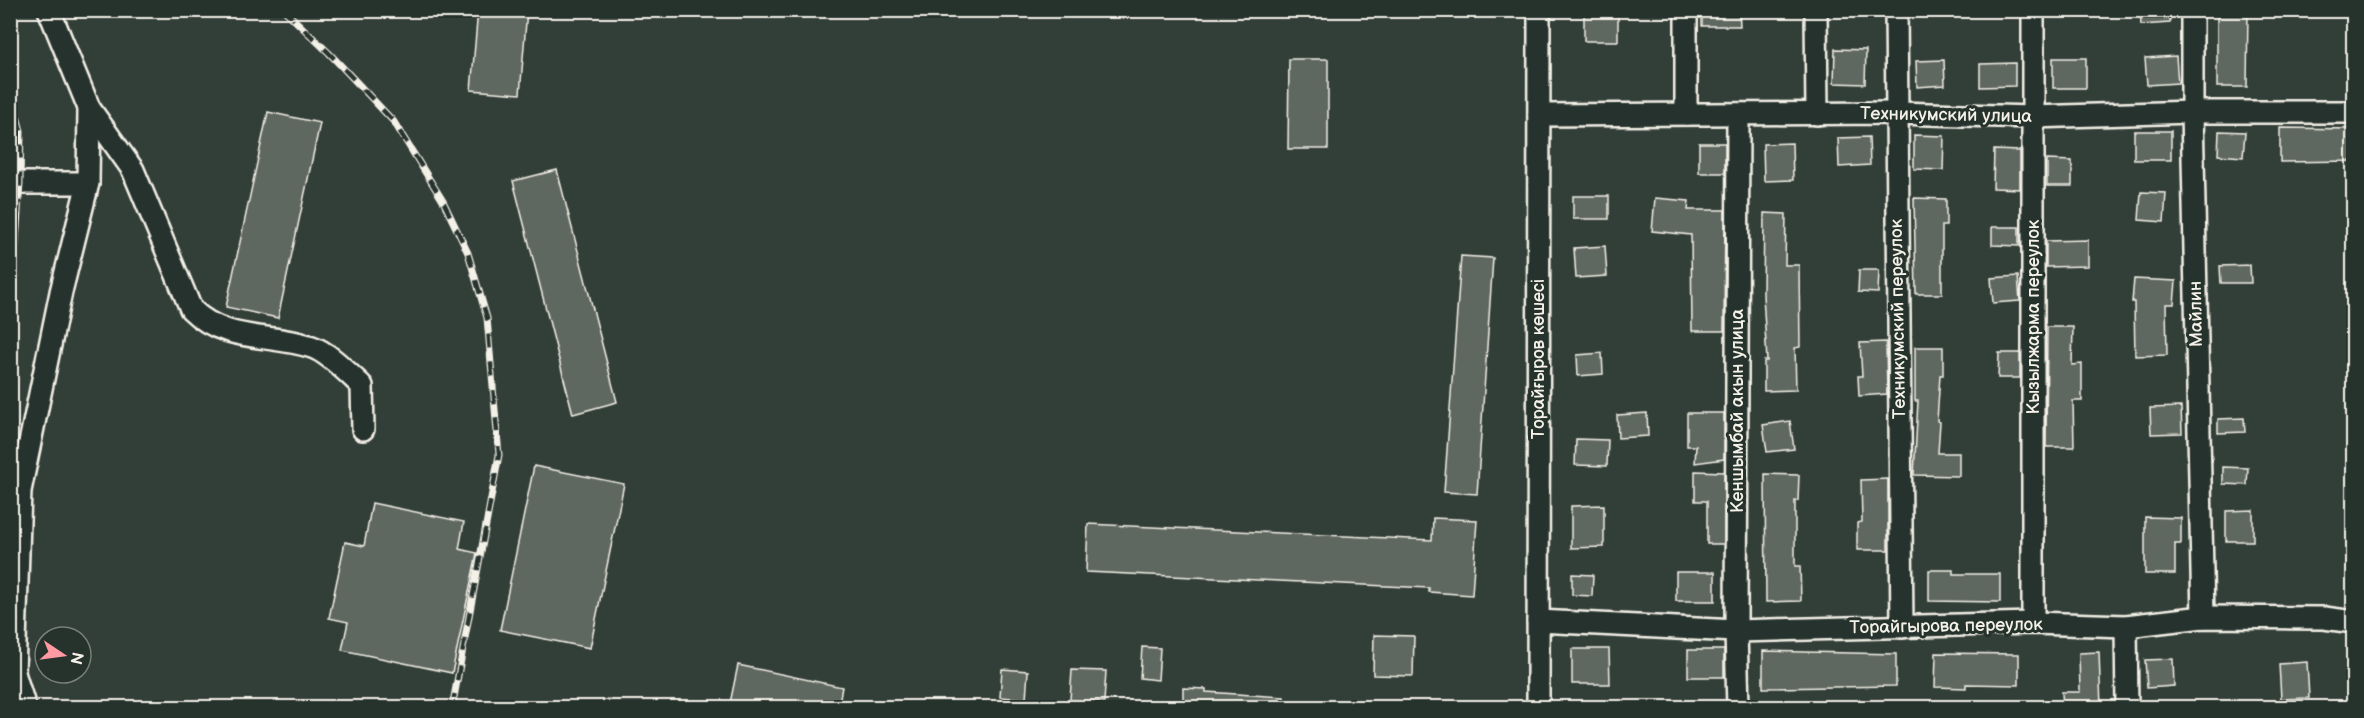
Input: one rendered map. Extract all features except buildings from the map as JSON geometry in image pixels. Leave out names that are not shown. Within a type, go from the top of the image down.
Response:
[{"type":"street","points":[[49,10],[89,108],[133,170],[191,309],[201,319],[246,337],[313,347],[363,386],[363,429]]},
{"type":"street","name":"Торайғыров көшесі","points":[[1538,708],[1539,10]]},
{"type":"street","points":[[1686,10],[1686,114]]},
{"type":"street","points":[[1816,10],[1817,114]]},
{"type":"street","name":"Техникумский переулок","points":[[1896,10],[1902,627]]},
{"type":"street","name":"Кызылжарма переулок","points":[[2033,10],[2033,623]]},
{"type":"street","name":"Майлин","points":[[2192,10],[2192,112],[2203,617]]},
{"type":"street","points":[[25,708],[14,673],[20,491],[61,292],[88,183],[89,108]]},
{"type":"street","name":"Техникумский улица","points":[[1539,115],[1896,113],[2032,117],[2192,112],[2354,112]]},
{"type":"street","name":"Кеншымбай акын улица","points":[[1738,114],[1736,631],[1738,708]]},
{"type":"street","points":[[10,183],[88,183]]},
{"type":"street","name":"Торайгырова переулок","points":[[1538,621],[1736,631],[2033,623],[2126,626],[2203,617],[2324,618],[2354,622]]},
{"type":"street","points":[[2126,626],[2127,708]]},
{"type":"railway","points":[[284,10],[329,53],[394,122],[443,201],[468,253],[487,318],[499,455],[452,708]]},
{"type":"railway","points":[[10,90],[21,131],[20,183],[10,330]]}]
